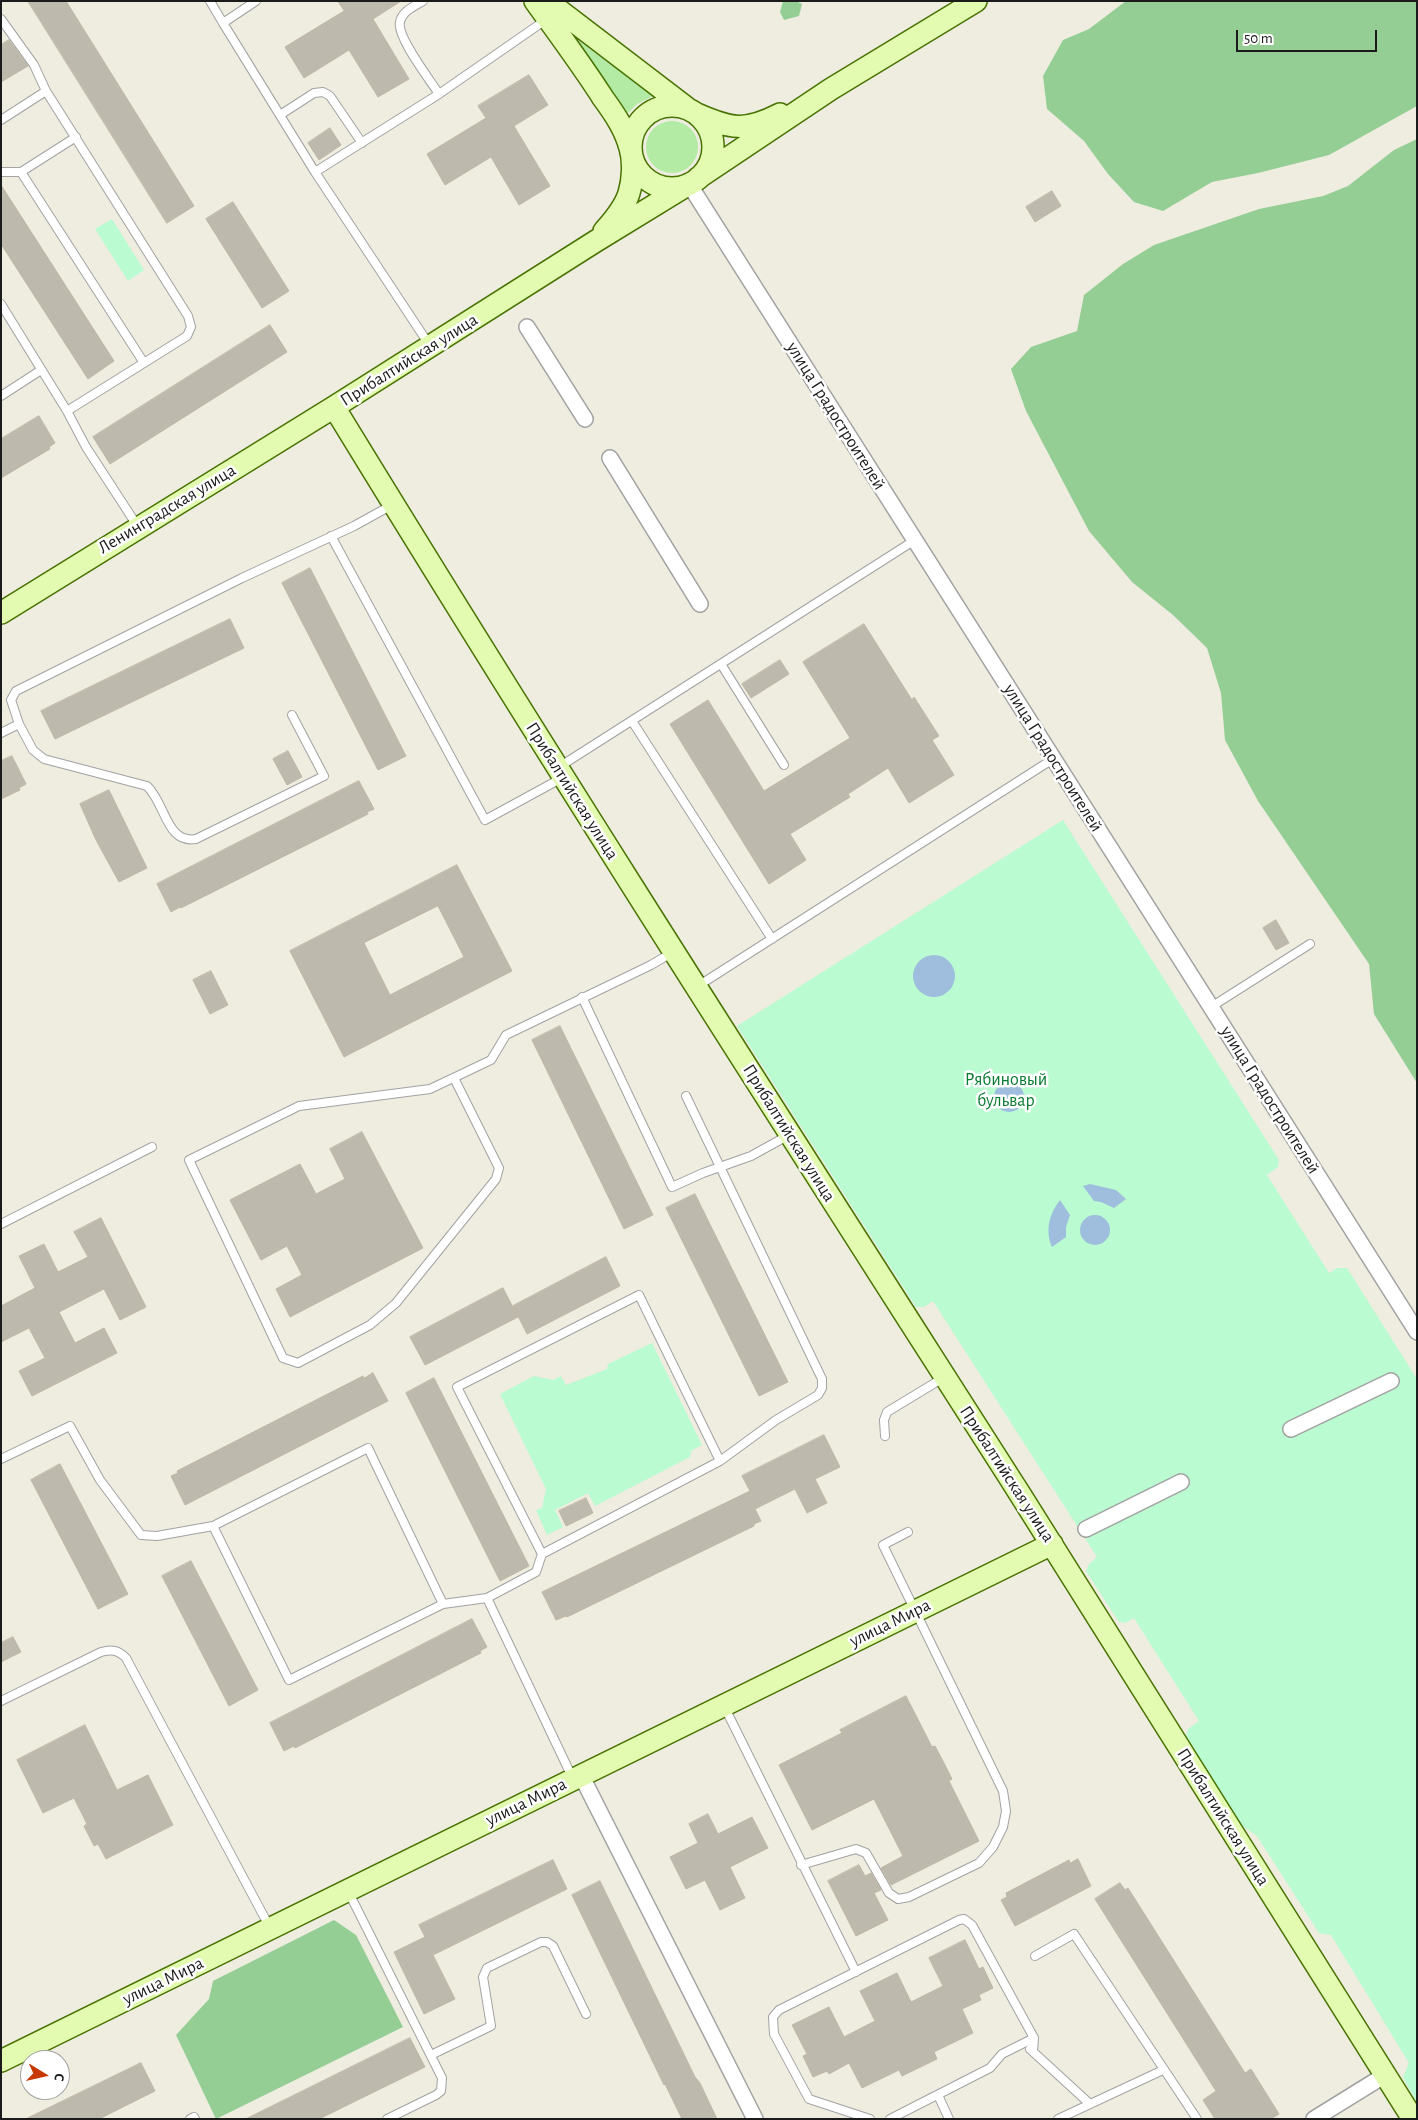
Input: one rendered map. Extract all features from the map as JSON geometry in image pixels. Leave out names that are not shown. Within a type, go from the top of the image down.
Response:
[{"type":"street","name":"Прибалтийская улица","points":[[535,1],[551,10],[691,110]]},
{"type":"street","points":[[691,110],[707,126],[713,145],[709,164],[693,181],[670,188],[651,182],[637,168],[631,150],[635,129],[648,113],[669,106],[691,110],[721,124],[741,127],[774,117],[831,89],[976,1]]},
{"type":"street","name":"Прибалтийская улица","points":[[551,10],[615,115],[626,135],[631,150],[632,180],[629,194],[614,221],[596,241]]},
{"type":"street","name":"Прибалтийская улица","points":[[831,89],[693,181],[334,407],[789,1135],[1052,1544],[1413,2119]]},
{"type":"street","name":"улица Градостроителей","points":[[693,181],[915,540],[1417,1332]]},
{"type":"street","points":[[527,327],[585,419]]},
{"type":"street","name":"Ленинградская улица","points":[[1,612],[334,407]]},
{"type":"street","points":[[610,458],[700,604]]},
{"type":"street","points":[[1291,1429],[1390,1381]]},
{"type":"street","points":[[1086,1529],[1181,1482]]},
{"type":"street","name":"улица Мира","points":[[1,2061],[1052,1544]]},
{"type":"street","points":[[577,1777],[755,2119]]},
{"type":"street","points":[[1323,2117],[1386,2075]]},
{"type":"lane","points":[[210,1],[315,172],[430,346]]},
{"type":"lane","points":[[223,22],[256,1]]},
{"type":"lane","points":[[423,1],[404,13],[399,22],[402,36],[438,94]]},
{"type":"lane","points":[[315,172],[438,94],[551,10]]},
{"type":"lane","points":[[1,19],[34,65],[46,91],[188,316],[191,328],[187,336],[67,411]]},
{"type":"lane","points":[[1,120],[46,91]]},
{"type":"lane","points":[[280,115],[314,93],[323,92],[330,96],[362,143]]},
{"type":"lane","points":[[1,172],[21,172],[76,137]]},
{"type":"lane","points":[[21,172],[144,363]]},
{"type":"lane","points":[[1,304],[67,411],[86,447],[138,527]]},
{"type":"lane","points":[[1,396],[41,370]]},
{"type":"lane","points":[[292,715],[324,776],[196,839],[188,840],[175,835],[155,793],[147,786],[44,759],[33,750],[19,724],[11,700],[16,691],[242,578],[361,523],[393,504]]},
{"type":"lane","points":[[331,536],[485,820],[561,772],[632,720],[915,540]]},
{"type":"lane","points":[[722,664],[784,765]]},
{"type":"lane","points":[[632,720],[772,939]]},
{"type":"lane","points":[[1,733],[19,724]]},
{"type":"lane","points":[[696,987],[1053,759]]},
{"type":"lane","points":[[1211,1007],[1310,944]]},
{"type":"lane","points":[[454,1078],[499,1168],[496,1179],[396,1303],[370,1325],[298,1363],[284,1358],[189,1160],[299,1106],[430,1089],[491,1060],[506,1035],[674,952]]},
{"type":"lane","points":[[582,997],[672,1187],[751,1156],[789,1135]]},
{"type":"lane","points":[[213,1526],[289,1680],[443,1604],[487,1598],[536,1572],[542,1554],[720,1461],[776,1420],[818,1395],[822,1388],[822,1379],[686,1096]]},
{"type":"lane","points":[[1,1224],[152,1147]]},
{"type":"lane","points":[[542,1554],[457,1387],[639,1295],[720,1461]]},
{"type":"lane","points":[[885,1436],[884,1420],[887,1412],[903,1400],[945,1378]]},
{"type":"lane","points":[[1,1459],[70,1426],[100,1480],[141,1536],[157,1536],[213,1526],[368,1448],[443,1604]]},
{"type":"lane","points":[[801,1865],[856,1849],[866,1853],[889,1893],[898,1899],[909,1898],[979,1863],[994,1847],[1003,1827],[1006,1811],[1003,1791],[883,1545],[908,1532]]},
{"type":"lane","points":[[487,1598],[577,1777]]},
{"type":"lane","points":[[1,1702],[101,1652],[109,1650],[120,1651],[131,1667],[270,1928]]},
{"type":"lane","points":[[723,1705],[801,1865],[856,1972]]},
{"type":"lane","points":[[347,1890],[442,2078],[441,2091],[436,2095],[387,2119]]},
{"type":"lane","points":[[870,2119],[809,2099],[774,2034],[773,2017],[779,2010],[959,1920],[964,1919],[972,1925],[1034,2038],[1033,2051]]},
{"type":"lane","points":[[1035,1956],[1074,1934],[1197,2119]]},
{"type":"lane","points":[[431,2055],[491,2026],[483,1977],[487,1968],[541,1942],[547,1942],[553,1946],[586,2014]]},
{"type":"lane","points":[[890,2119],[990,2068],[1002,2054],[1034,2038]]},
{"type":"lane","points":[[1023,2043],[1090,2104]]},
{"type":"lane","points":[[1058,2119],[1163,2070]]},
{"type":"lane","points":[[938,2095],[949,2119]]},
{"type":"lane","points":[[190,2119],[194,2117],[195,2119]]},
{"type":"green space","points":[[783,1],[796,1],[802,4],[799,16],[784,20],[780,12]]},
{"type":"green space","points":[[1126,1],[1417,1],[1417,106],[1329,155],[1258,173],[1212,182],[1163,211],[1134,202],[1108,174],[1084,141],[1047,109],[1043,76],[1063,40],[1089,29]]},
{"type":"green space","points":[[574,38],[653,96],[637,104],[625,116]]},
{"type":"green space","points":[[667,121],[677,121],[691,128],[698,142],[698,152],[691,166],[677,173],[667,173],[657,169],[650,162],[646,152],[646,142],[650,132],[657,125]]},
{"type":"green space","points":[[1417,139],[1417,1083],[1374,1014],[1369,964],[1258,801],[1225,740],[1221,693],[1207,648],[1173,615],[1132,582],[1089,531],[1026,411],[1011,369],[1031,347],[1077,331],[1084,295],[1123,264],[1154,245],[1259,209],[1323,196],[1348,186],[1394,150]]},
{"type":"green space","points":[[112,219],[144,270],[128,281],[95,229]]},
{"type":"green space","name":"Рябиновый бульвар","points":[[1063,820],[1279,1160],[1278,1167],[1267,1175],[1329,1273],[1337,1268],[1347,1268],[1417,1379],[1417,2103],[1403,2077],[1409,2063],[1331,1935],[1319,1933],[1257,1836],[1241,1825],[1186,1736],[1188,1729],[1199,1721],[1134,1618],[1125,1623],[1119,1622],[1086,1571],[1089,1564],[1097,1557],[933,1301],[924,1307],[916,1307],[737,1026]]},
{"type":"green space","points":[[652,1343],[702,1445],[691,1451],[690,1457],[595,1506],[588,1493],[555,1510],[563,1527],[547,1535],[536,1510],[542,1508],[546,1489],[500,1394],[534,1376],[553,1380],[561,1376],[566,1385],[607,1369],[608,1364]]},
{"type":"green space","points":[[334,1920],[356,1935],[403,2027],[216,2119],[176,2035],[209,1999],[213,1981]]},
{"type":"water","points":[[930,955],[938,955],[949,961],[955,976],[949,991],[938,997],[930,997],[919,991],[913,980],[913,972],[919,961]]},
{"type":"water","points":[[1009,1082],[1015,1083],[1023,1091],[1023,1103],[1015,1111],[1009,1112],[1003,1111],[995,1103],[994,1097],[995,1091],[1003,1083]]},
{"type":"water","points":[[1090,1184],[1116,1190],[1126,1199],[1114,1208],[1094,1201],[1083,1186]]},
{"type":"water","points":[[1060,1200],[1070,1215],[1066,1227],[1066,1237],[1052,1247],[1049,1223],[1053,1211]]},
{"type":"water","points":[[1095,1215],[1101,1216],[1109,1224],[1109,1236],[1101,1244],[1095,1245],[1089,1244],[1081,1236],[1080,1230],[1081,1224],[1089,1216]]},
{"type":"building","points":[[28,1],[66,1],[194,206],[167,223]]},
{"type":"building","points":[[338,1],[401,1],[373,19],[409,79],[378,97],[349,50],[304,78],[285,47],[344,11]]},
{"type":"building","points":[[9,40],[28,66],[1,82],[1,45]]},
{"type":"building","points":[[529,75],[548,105],[514,126],[550,186],[519,205],[491,157],[445,185],[427,154],[486,118],[478,106]]},
{"type":"building","points":[[330,128],[341,145],[319,160],[308,143]]},
{"type":"building","points":[[1,185],[114,361],[88,379],[1,244]]},
{"type":"building","points":[[1052,191],[1061,206],[1035,222],[1026,207]]},
{"type":"building","points":[[233,202],[289,291],[262,308],[206,219]]},
{"type":"building","points":[[270,325],[287,352],[110,464],[93,437]]},
{"type":"building","points":[[39,416],[55,443],[49,447],[50,449],[1,478],[1,439]]},
{"type":"building","points":[[310,568],[406,756],[378,770],[282,583]]},
{"type":"building","points":[[230,619],[244,648],[55,739],[41,711]]},
{"type":"building","points":[[864,624],[912,700],[914,697],[939,736],[932,740],[954,775],[909,803],[888,768],[848,794],[850,797],[790,834],[806,860],[769,884],[670,724],[708,700],[764,791],[850,738],[803,662]]},
{"type":"building","points":[[780,660],[789,674],[751,698],[742,684]]},
{"type":"building","points":[[288,751],[302,777],[287,785],[273,759]]},
{"type":"building","points":[[12,756],[26,784],[19,788],[20,790],[1,799],[1,761]]},
{"type":"building","points":[[359,781],[374,809],[367,812],[368,814],[171,912],[157,884]]},
{"type":"building","points":[[109,790],[147,868],[119,882],[96,840],[80,804]]},
{"type":"building","points":[[457,865],[512,971],[344,1057],[290,951]],"holes":[[[438,906],[464,957],[390,995],[364,943]]]},
{"type":"building","points":[[1276,920],[1289,943],[1276,950],[1263,928]]},
{"type":"building","points":[[211,971],[228,1005],[210,1014],[193,980]]},
{"type":"building","points":[[560,1026],[653,1215],[624,1229],[532,1040]]},
{"type":"building","points":[[362,1132],[423,1248],[290,1317],[276,1289],[302,1275],[287,1246],[261,1260],[230,1200],[300,1164],[316,1194],[345,1179],[330,1149]]},
{"type":"building","points":[[695,1194],[788,1382],[759,1396],[666,1208]]},
{"type":"building","points":[[101,1218],[146,1307],[120,1320],[104,1289],[59,1312],[75,1343],[104,1328],[117,1353],[32,1396],[19,1371],[45,1358],[29,1328],[1,1342],[1,1306],[35,1288],[19,1256],[44,1244],[58,1272],[88,1257],[74,1232]]},
{"type":"building","points":[[606,1257],[620,1286],[527,1334],[513,1306]]},
{"type":"building","points":[[503,1288],[518,1317],[425,1365],[410,1337]]},
{"type":"building","points":[[373,1373],[388,1401],[185,1505],[171,1476],[178,1473],[177,1471],[363,1376],[364,1378]]},
{"type":"building","points":[[434,1378],[529,1566],[500,1581],[406,1393]]},
{"type":"building","points":[[824,1435],[840,1467],[815,1479],[827,1503],[807,1513],[795,1489],[755,1509],[761,1521],[754,1524],[754,1526],[567,1617],[556,1620],[542,1592],[750,1491],[742,1476]]},
{"type":"building","points":[[60,1464],[128,1594],[98,1609],[31,1480]]},
{"type":"building","points":[[586,1498],[593,1513],[566,1526],[559,1511]]},
{"type":"building","points":[[191,1561],[258,1690],[229,1706],[162,1576]]},
{"type":"building","points":[[472,1619],[487,1647],[480,1651],[481,1653],[295,1748],[294,1746],[284,1751],[270,1723]]},
{"type":"building","points":[[13,1637],[21,1652],[1,1662],[1,1643]]},
{"type":"building","points":[[906,1696],[932,1747],[935,1746],[944,1763],[952,1779],[949,1781],[979,1841],[891,1885],[881,1868],[903,1856],[874,1799],[812,1830],[779,1765],[842,1733],[840,1730]]},
{"type":"building","points":[[85,1725],[117,1790],[148,1775],[173,1825],[106,1859],[98,1844],[94,1846],[84,1826],[87,1824],[74,1798],[43,1813],[17,1760]]},
{"type":"building","points":[[708,1814],[718,1834],[752,1817],[768,1848],[730,1867],[745,1898],[720,1910],[705,1880],[686,1889],[670,1857],[698,1843],[689,1824]]},
{"type":"building","points":[[1078,1859],[1091,1886],[1015,1926],[1001,1900],[1007,1897],[1006,1893],[1069,1860],[1070,1863]]},
{"type":"building","points":[[553,1860],[567,1889],[433,1955],[455,1999],[424,2014],[394,1952],[425,1937],[419,1925]]},
{"type":"building","points":[[859,1865],[865,1876],[871,1873],[881,1890],[874,1893],[888,1920],[856,1936],[828,1881]]},
{"type":"building","points":[[600,1881],[717,2119],[682,2119],[664,2085],[572,1895]]},
{"type":"building","points":[[1120,1883],[1125,1890],[1128,1888],[1245,2073],[1251,2069],[1279,2114],[1271,2119],[1215,2119],[1203,2100],[1216,2091],[1095,1899]]},
{"type":"building","points":[[965,1940],[979,1969],[983,1967],[993,1988],[979,1995],[981,2000],[962,2009],[973,2033],[934,2052],[937,2059],[902,2076],[899,2070],[862,2088],[849,2063],[829,2074],[827,2071],[813,2077],[803,2056],[807,2054],[792,2025],[829,2007],[844,2037],[875,2021],[860,1991],[897,1973],[911,2002],[943,1986],[929,1958]]},
{"type":"building","points":[[410,2038],[425,2067],[319,2119],[246,2119]]},
{"type":"building","points":[[141,2063],[155,2091],[99,2119],[26,2119],[65,2100],[70,2100],[70,2098]]}]
